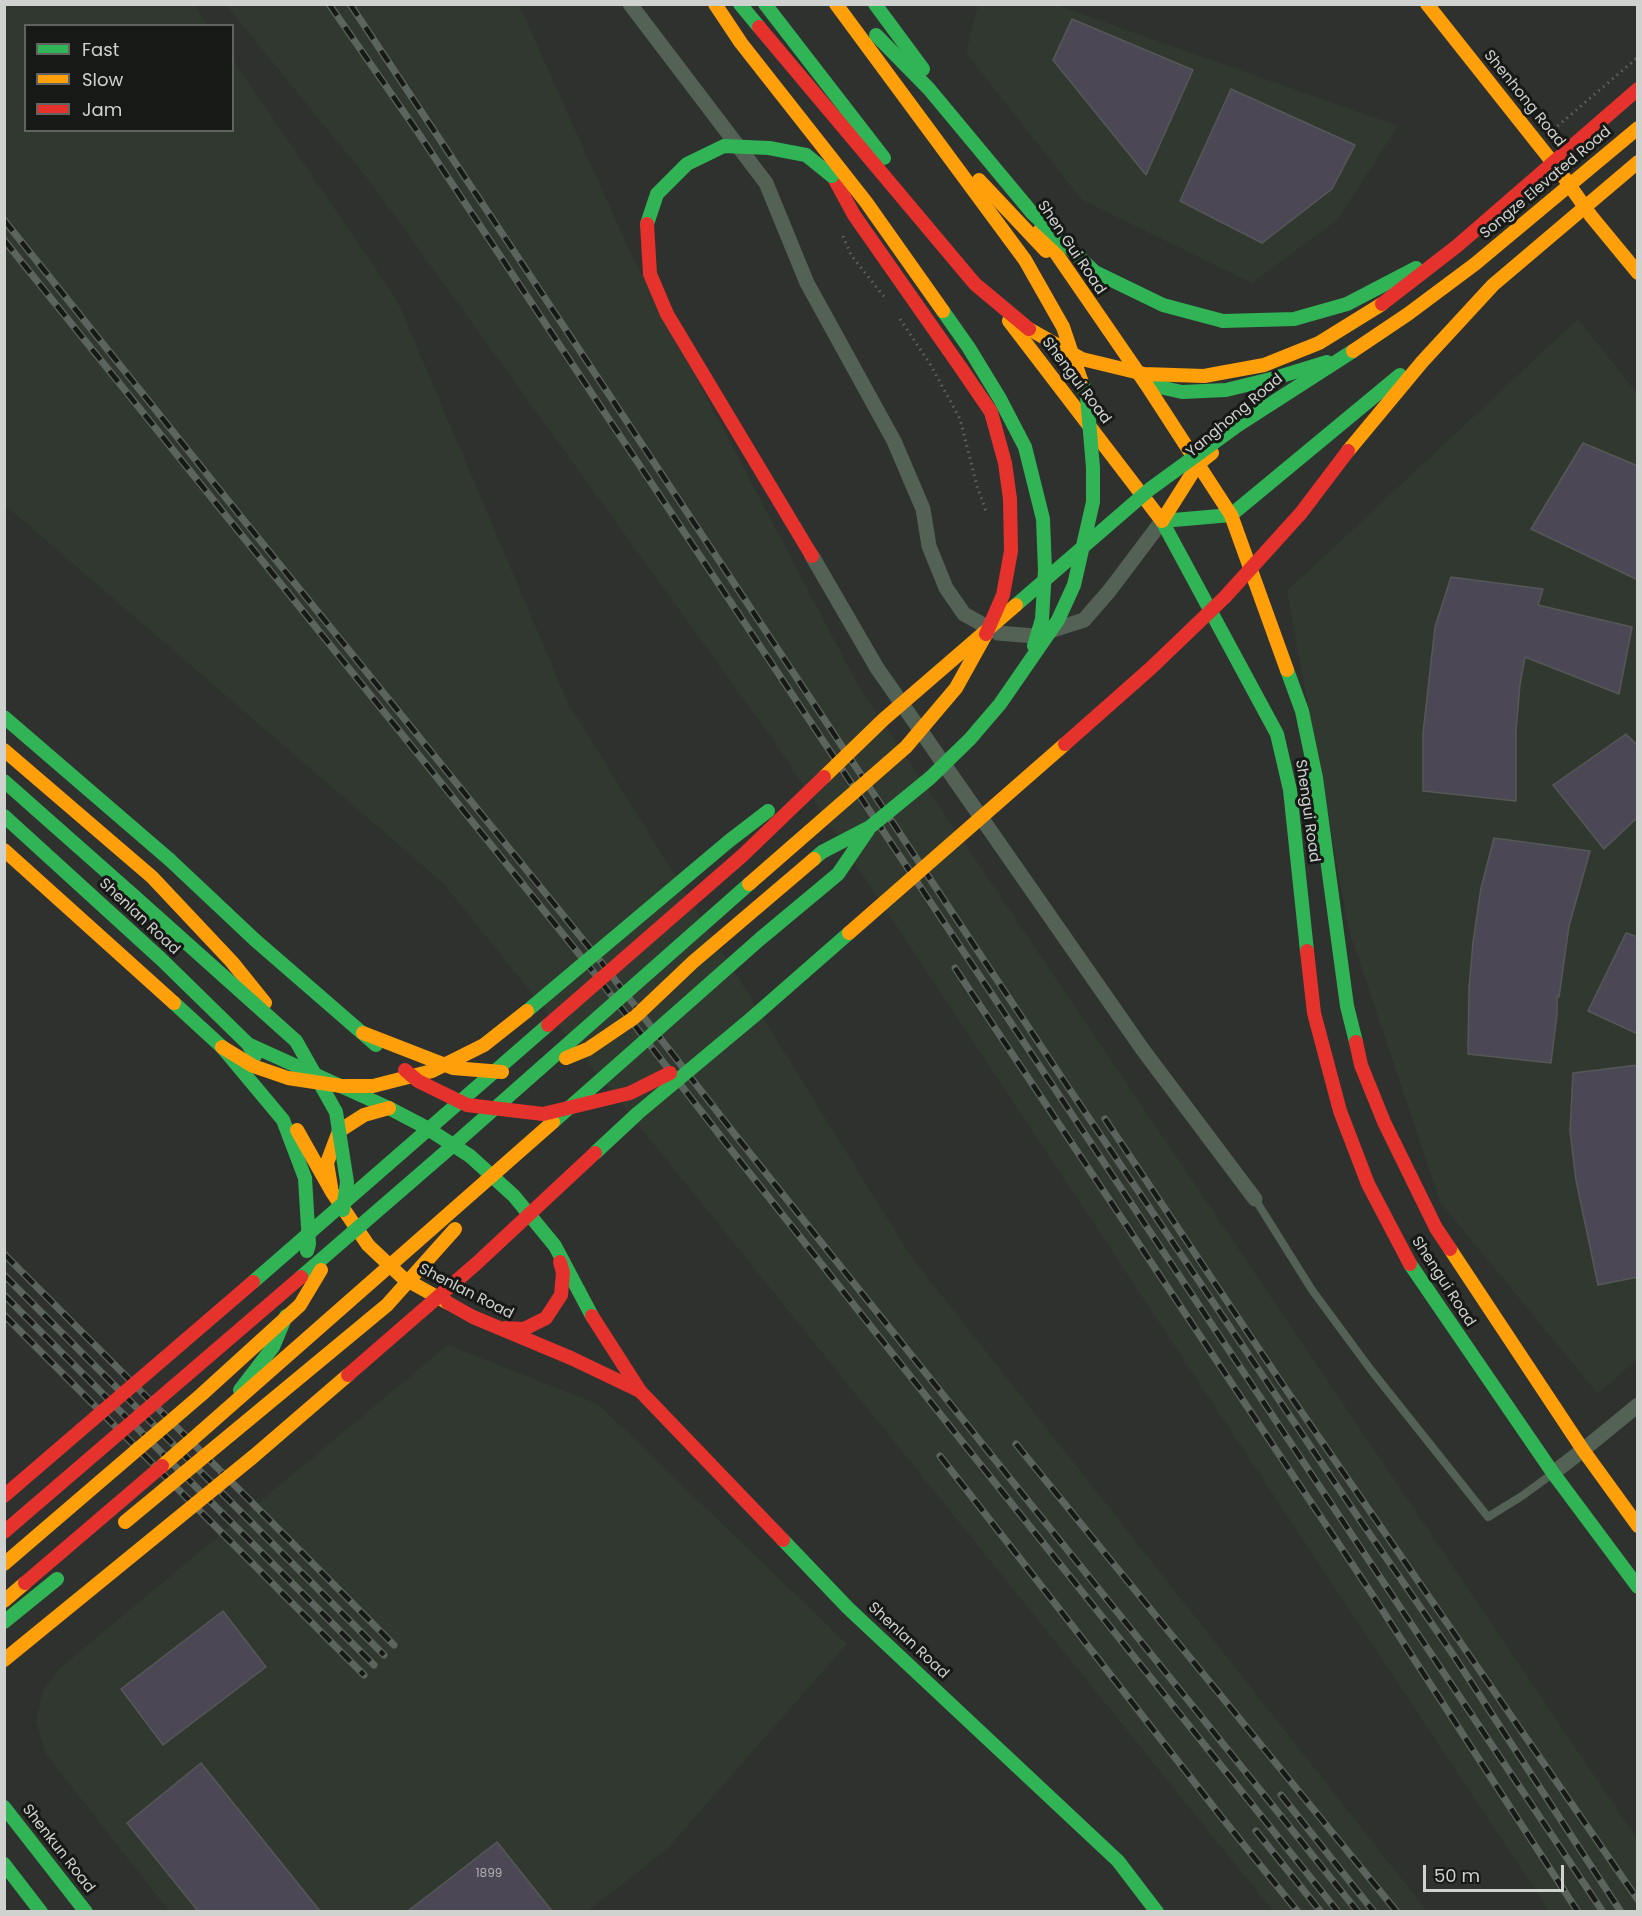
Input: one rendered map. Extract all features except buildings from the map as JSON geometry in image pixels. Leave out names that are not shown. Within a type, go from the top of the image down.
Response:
[{"type":"main road","points":[[715,4],[741,43],[866,202],[969,348],[1000,399],[1025,447],[1044,519],[1045,570],[1042,619],[1029,664]]},
{"type":"main road","points":[[733,4],[801,96]]},
{"type":"main road","points":[[740,4],[975,284],[1024,326],[1082,358],[1144,374],[1204,376],[1264,365],[1319,343],[1375,309],[1457,246],[1638,89]]},
{"type":"main road","points":[[822,4],[887,83],[1066,270]]},
{"type":"main road","points":[[363,1034],[453,1068],[496,1073],[544,1067],[588,1049],[635,1017],[693,962],[822,852],[870,827],[930,778],[970,739],[1000,704],[1058,620],[1074,585],[1093,502],[1093,468],[1087,397],[1063,327],[1025,260],[836,4]]},
{"type":"main road","points":[[845,4],[929,89],[1033,214],[1095,272],[1163,305],[1223,321],[1294,319],[1347,304],[1457,246]]},
{"type":"main road","name":"Shen Gui Road","points":[[875,4],[1042,233],[1146,384],[1232,515]]},
{"type":"main road","name":"Shenhong Road","points":[[1427,4],[1561,173],[1591,216],[1638,273]]},
{"type":"main road","name":"Shengui Road","points":[[769,10],[1162,521],[1277,734],[1290,790],[1314,1013],[1340,1111],[1368,1184],[1407,1262],[1553,1473],[1638,1587]]},
{"type":"main road","points":[[4,1532],[450,1148],[906,747],[956,688],[982,644],[1003,595],[1011,551],[1010,499],[1005,463],[991,412],[854,215],[816,146],[801,96],[769,10]]},
{"type":"main road","name":"Yanghong Road","points":[[1162,521],[1198,464],[1561,173],[1638,107]]},
{"type":"main road","points":[[1619,123],[1638,146]]},
{"type":"main road","name":"Songze Elevated Road","points":[[884,719],[1150,489],[1238,425],[1332,366],[1408,314],[1475,264],[1638,128]]},
{"type":"main road","points":[[812,556],[668,314],[650,274],[646,227],[657,194],[687,164],[724,146],[770,148],[806,155],[866,202]]},
{"type":"main road","points":[[4,1660],[254,1456],[477,1263],[638,1113],[753,1017],[1143,676],[1225,597],[1301,513],[1362,432],[1493,285],[1638,162]]},
{"type":"main road","points":[[1162,521],[1232,515],[1638,178]]},
{"type":"main road","points":[[1146,384],[1182,392],[1226,390],[1327,362]]},
{"type":"main road","name":"Shengui Road","points":[[1232,515],[1302,711],[1316,778],[1347,1006],[1361,1065],[1384,1122],[1436,1228],[1583,1450],[1638,1526]]},
{"type":"main road","points":[[4,717],[171,860],[255,940],[418,1081],[467,1105],[543,1114],[630,1093],[695,1060],[753,1017]]},
{"type":"main road","points":[[222,1047],[253,1065],[288,1078],[341,1086],[373,1086],[432,1071],[484,1045],[556,988],[729,840],[884,719]]},
{"type":"main road","points":[[4,1496],[170,1355],[743,855],[884,719]]},
{"type":"main road","points":[[4,750],[152,877],[232,962],[296,1041],[336,1113],[347,1182],[337,1246],[300,1305],[201,1395],[4,1564]]},
{"type":"main road","points":[[4,781],[296,1041]]},
{"type":"main road","name":"Shenlan Road","points":[[4,816],[160,959],[248,1044],[332,1192],[368,1245],[403,1278],[473,1317],[572,1358],[640,1391]]},
{"type":"main road","points":[[4,1601],[217,1419],[760,939],[838,874],[870,827]]},
{"type":"main road","points":[[4,850],[222,1047],[283,1120],[305,1178],[309,1244],[293,1300],[273,1347],[217,1419]]},
{"type":"main road","points":[[152,877],[255,940]]},
{"type":"main road","name":"Shenlan Road","points":[[248,1044],[389,1108],[425,1127],[470,1156],[514,1196],[555,1246],[598,1327],[640,1391],[848,1608],[1118,1861],[1157,1911]]},
{"type":"main road","points":[[332,1192],[327,1163],[339,1131],[364,1115],[389,1108]]},
{"type":"main road","points":[[114,1532],[387,1305],[542,1133]]},
{"type":"main road","points":[[499,1328],[524,1329],[546,1318],[561,1295],[563,1273],[555,1246]]},
{"type":"main road","points":[[4,1622],[68,1569]]},
{"type":"main road","name":"Shenkun Road","points":[[4,1807],[87,1911]]},
{"type":"main road","points":[[4,1864],[41,1911]]},
{"type":"street","points":[[630,4],[766,183],[807,283],[894,441],[922,509],[929,546],[946,588],[964,614],[998,633],[1034,636],[1084,620],[1110,590],[1162,521]]},
{"type":"street","points":[[812,556],[877,668],[1143,1050],[1255,1199]]},
{"type":"street","points":[[1553,1473],[1638,1405]]},
{"type":"lane","points":[[1255,1199],[1312,1290],[1371,1370],[1488,1517],[1553,1473]]},
{"type":"path","points":[[1537,143],[1638,57]]},
{"type":"shaded area","points":[[5,5],[194,5],[207,24],[24,24],[24,132],[234,132],[234,61],[397,300],[568,703],[910,1255],[1427,1911],[1273,1911],[443,883],[5,505]]},
{"type":"shaded area","points":[[226,5],[519,5],[630,252],[859,687],[1637,1839],[1637,1911],[1549,1911],[776,744],[371,183]]},
{"type":"shaded area","points":[[978,5],[1056,5],[1398,126],[1338,219],[1252,283],[1082,200],[966,53]]},
{"type":"shaded area","points":[[1578,319],[1637,393],[1638,1358],[1598,1394],[1440,1202],[1349,931],[1287,591]]},
{"type":"shaded area","points":[[448,1345],[598,1404],[847,1644],[666,1850],[588,1911],[169,1911],[46,1754],[36,1721],[43,1690],[59,1669]]},
{"type":"railway","points":[[329,4],[417,131],[1603,1912]]},
{"type":"railway","points":[[350,4],[1068,1087],[1454,1656],[1621,1912]]},
{"type":"railway","points":[[4,220],[601,962],[733,1132],[1358,1912]]},
{"type":"railway","points":[[4,240],[591,969],[956,1434],[1338,1912]]},
{"type":"railway","points":[[955,968],[1368,1588],[1578,1912]]},
{"type":"railway","points":[[1105,1119],[1285,1388],[1638,1900]]},
{"type":"railway","points":[[4,1254],[394,1645]]},
{"type":"railway","points":[[4,1275],[384,1655]]},
{"type":"railway","points":[[4,1295],[374,1665]]},
{"type":"railway","points":[[4,1315],[364,1675]]},
{"type":"railway","points":[[1016,1444],[1397,1912]]},
{"type":"railway","points":[[940,1456],[1298,1912]]},
{"type":"railway","points":[[1281,1795],[1374,1912]]},
{"type":"railway","points":[[1256,1831],[1321,1912]]},
{"type":"traffic: fast","points":[[740,4],[759,27]]},
{"type":"traffic: fast","points":[[765,4],[884,158]]},
{"type":"traffic: fast","points":[[875,4],[923,69]]},
{"type":"traffic: fast","points":[[876,35],[929,89],[1033,214],[1095,272],[1163,305],[1223,321]]},
{"type":"traffic: fast","points":[[647,224],[657,194],[687,164],[724,146],[769,148],[806,155],[832,176]]},
{"type":"traffic: fast","points":[[1223,321],[1294,319],[1347,304],[1416,268]]},
{"type":"traffic: fast","points":[[943,311],[1000,399],[1025,447],[1043,519],[1045,570],[1042,619],[1034,646]]},
{"type":"traffic: fast","points":[[1016,605],[1150,489],[1238,425],[1353,351]]},
{"type":"traffic: fast","points":[[1146,384],[1182,392],[1226,390],[1327,362]]},
{"type":"traffic: fast","points":[[1162,521],[1231,515],[1400,375]]},
{"type":"traffic: fast","points":[[814,859],[822,852],[870,827],[930,778],[970,739],[1000,704],[1058,620],[1074,585],[1093,502],[1093,468],[1087,397],[1081,380]]},
{"type":"traffic: fast","points":[[1162,521],[1277,734],[1290,790],[1307,951]]},
{"type":"traffic: fast","points":[[1287,670],[1302,711],[1316,778],[1347,1006],[1356,1042]]},
{"type":"traffic: fast","points":[[4,717],[170,860]]},
{"type":"traffic: fast","points":[[4,781],[134,896]]},
{"type":"traffic: fast","points":[[527,1011],[729,841],[768,811]]},
{"type":"traffic: fast","points":[[4,816],[161,959],[248,1044],[255,1056]]},
{"type":"traffic: fast","points":[[553,1122],[760,939],[838,874],[868,830]]},
{"type":"traffic: fast","points":[[170,860],[255,940],[376,1045]]},
{"type":"traffic: fast","points":[[301,1277],[749,884]]},
{"type":"traffic: fast","points":[[134,896],[296,1041],[336,1112],[347,1182],[343,1210]]},
{"type":"traffic: fast","points":[[595,1153],[638,1113],[849,933]]},
{"type":"traffic: fast","points":[[174,1003],[222,1047],[283,1120],[305,1178],[309,1244],[307,1251]]},
{"type":"traffic: fast","points":[[253,1282],[548,1025]]},
{"type":"traffic: fast","points":[[248,1044],[389,1108],[425,1127],[470,1156],[514,1196],[555,1246],[592,1316]]},
{"type":"traffic: fast","points":[[1410,1264],[1553,1473],[1638,1587]]},
{"type":"traffic: fast","points":[[240,1390],[273,1347],[286,1316]]},
{"type":"traffic: fast","points":[[783,1540],[848,1608],[1118,1861],[1157,1912]]},
{"type":"traffic: fast","points":[[4,1622],[57,1579]]},
{"type":"traffic: fast","points":[[4,1807],[86,1912]]},
{"type":"traffic: fast","points":[[4,1864],[41,1912]]},
{"type":"traffic: slow","points":[[715,4],[741,43],[866,202],[943,311]]},
{"type":"traffic: slow","points":[[836,4],[1025,260],[1063,327],[1081,380]]},
{"type":"traffic: slow","points":[[1427,4],[1561,173],[1591,216],[1638,273]]},
{"type":"traffic: slow","points":[[1353,351],[1408,314],[1475,264],[1638,128]]},
{"type":"traffic: slow","points":[[1348,451],[1422,362],[1493,285],[1638,162]]},
{"type":"traffic: slow","points":[[979,180],[1046,251]]},
{"type":"traffic: slow","points":[[1040,230],[1146,384],[1231,515],[1287,670]]},
{"type":"traffic: slow","points":[[1029,329],[1082,359],[1144,374],[1204,376],[1264,365],[1319,343],[1382,304]]},
{"type":"traffic: slow","points":[[1009,321],[1162,521]]},
{"type":"traffic: slow","points":[[1162,521],[1198,464],[1212,453]]},
{"type":"traffic: slow","points":[[824,777],[884,719],[1016,605]]},
{"type":"traffic: slow","points":[[749,884],[906,747],[956,688],[986,634]]},
{"type":"traffic: slow","points":[[849,933],[1065,744]]},
{"type":"traffic: slow","points":[[4,750],[152,877],[232,962],[265,1003]]},
{"type":"traffic: slow","points":[[4,850],[174,1003]]},
{"type":"traffic: slow","points":[[566,1058],[588,1049],[635,1017],[693,962],[814,859]]},
{"type":"traffic: slow","points":[[222,1047],[253,1066],[288,1078],[341,1086],[373,1086],[432,1071],[484,1045],[527,1011]]},
{"type":"traffic: slow","points":[[363,1033],[453,1068],[502,1072]]},
{"type":"traffic: slow","points":[[331,1187],[327,1163],[339,1131],[364,1115],[389,1108]]},
{"type":"traffic: slow","points":[[162,1466],[553,1122]]},
{"type":"traffic: slow","points":[[297,1130],[332,1192],[368,1245],[403,1278],[448,1303]]},
{"type":"traffic: slow","points":[[125,1522],[387,1305],[455,1229]]},
{"type":"traffic: slow","points":[[1450,1249],[1583,1450],[1638,1526]]},
{"type":"traffic: slow","points":[[4,1564],[201,1395],[300,1305],[321,1270]]},
{"type":"traffic: slow","points":[[4,1660],[254,1456],[348,1375]]},
{"type":"traffic: slow","points":[[4,1601],[25,1583]]},
{"type":"traffic: jam","points":[[759,27],[975,284],[1029,329]]},
{"type":"traffic: jam","points":[[1382,304],[1457,246],[1638,89]]},
{"type":"traffic: jam","points":[[828,167],[854,215],[961,368]]},
{"type":"traffic: jam","points":[[647,224],[650,274],[667,314],[812,556]]},
{"type":"traffic: jam","points":[[961,368],[991,412],[1005,463],[1010,499],[1011,551],[1003,595],[986,634]]},
{"type":"traffic: jam","points":[[1065,744],[1151,668],[1225,597],[1301,513],[1348,451]]},
{"type":"traffic: jam","points":[[548,1025],[743,855],[824,777]]},
{"type":"traffic: jam","points":[[1307,951],[1314,1013],[1340,1111],[1368,1184],[1410,1264]]},
{"type":"traffic: jam","points":[[1356,1042],[1361,1065],[1384,1122],[1436,1228],[1450,1249]]},
{"type":"traffic: jam","points":[[405,1070],[418,1081],[467,1105],[543,1114],[630,1093],[670,1073]]},
{"type":"traffic: jam","points":[[348,1375],[477,1263],[595,1153]]},
{"type":"traffic: jam","points":[[505,1328],[524,1329],[546,1318],[561,1295],[563,1273],[560,1262]]},
{"type":"traffic: jam","points":[[4,1532],[301,1277]]},
{"type":"traffic: jam","points":[[4,1496],[253,1282]]},
{"type":"traffic: jam","points":[[448,1303],[473,1317],[571,1358],[640,1391]]},
{"type":"traffic: jam","points":[[592,1316],[640,1391],[783,1540]]},
{"type":"traffic: jam","points":[[25,1583],[162,1466]]}]
